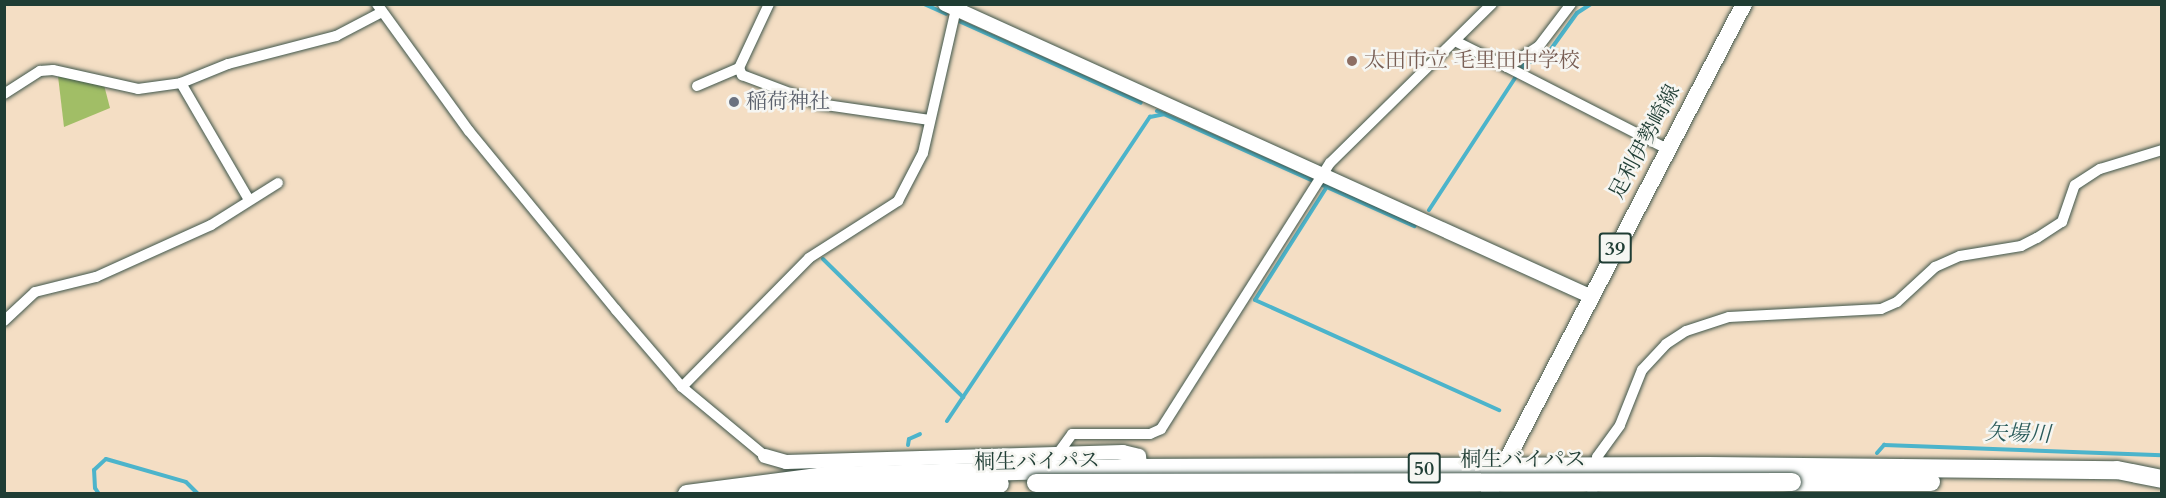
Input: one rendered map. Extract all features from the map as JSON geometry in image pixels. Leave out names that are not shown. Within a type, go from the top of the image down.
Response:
[{"type":"highway","name":"50","points":[[687,494],[826,476],[1143,469],[2117,470],[2162,480]]},
{"type":"highway","name":"桐生バイパス","points":[[777,494],[1036,483],[2162,480]]},
{"type":"main road","name":"足利伊勢崎線","points":[[1489,494],[1590,296],[1744,4]]},
{"type":"street","points":[[698,86],[738,68],[769,4]]},
{"type":"street","points":[[1059,452],[1072,434],[1157,434],[1330,163],[1492,4]]},
{"type":"street","points":[[1516,72],[1572,4]]},
{"type":"street","points":[[682,387],[809,258],[898,201],[923,153],[951,7],[1321,180],[1590,296]]},
{"type":"street","points":[[4,94],[40,71],[53,70],[138,89],[182,83],[228,64],[336,36],[379,8],[469,131],[682,387],[765,456],[786,462],[1059,452],[1136,453],[1143,469],[1143,494]]},
{"type":"street","points":[[1455,41],[1667,149]]},
{"type":"street","points":[[738,68],[742,75],[819,104],[930,120]]},
{"type":"street","points":[[182,83],[249,200]]},
{"type":"street","points":[[1592,494],[1593,468],[1600,452],[1620,425],[1642,370],[1654,355],[1686,331],[1729,317],[1881,309],[1897,302],[1935,267],[1960,256],[2021,246],[2046,233],[2062,222],[2075,185],[2100,169],[2162,150]]},
{"type":"street","points":[[4,321],[34,292],[96,277],[211,225],[278,183]]},
{"type":"green space","points":[[58,76],[104,85],[110,108],[64,127]]},
{"type":"waterway","points":[[924,4],[946,14]]},
{"type":"waterway","points":[[1429,210],[1524,64],[1546,56],[1577,13],[1591,4]]},
{"type":"waterway","points":[[961,22],[1141,103]]},
{"type":"waterway","points":[[1157,111],[1414,226]]},
{"type":"waterway","points":[[947,421],[1150,117],[1165,114]]},
{"type":"waterway","points":[[1328,185],[1255,300],[1499,410]]},
{"type":"waterway","points":[[823,259],[963,397]]},
{"type":"waterway","points":[[908,445],[909,439],[920,434]]},
{"type":"waterway","name":"矢場川","points":[[1877,453],[1884,445],[2162,455]]},
{"type":"waterway","points":[[99,494],[95,488],[94,470],[106,459],[186,482],[198,494]]},
{"type":"place","name":"太田市立 毛里田中学校","points":[[1352,61]]},
{"type":"place","name":"稲荷神社","points":[[734,102]]}]
